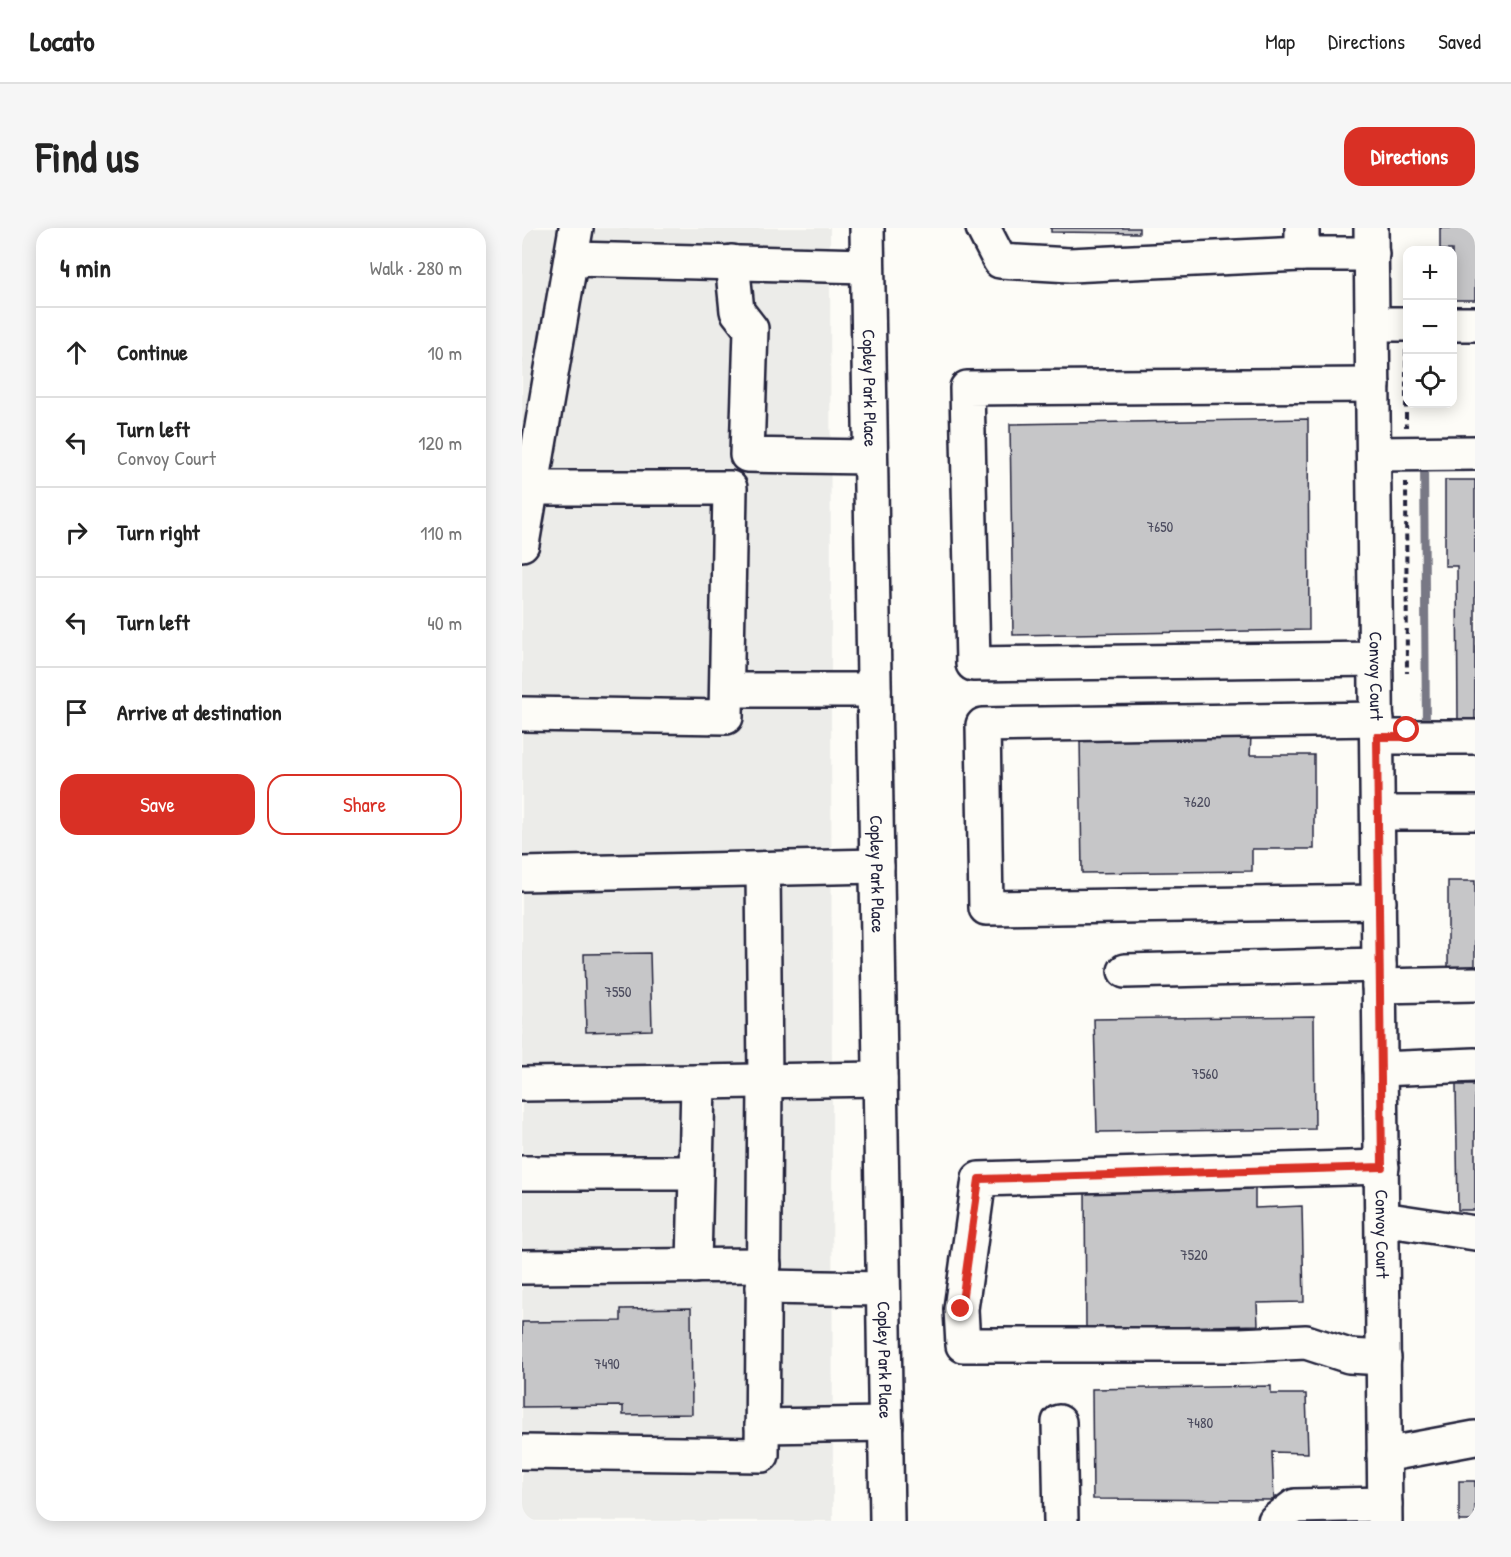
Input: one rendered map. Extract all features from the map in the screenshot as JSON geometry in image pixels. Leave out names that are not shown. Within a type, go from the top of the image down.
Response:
[{"type":"main road","name":"Copley Park Place","points":[[867,228],[887,1521]]},
{"type":"main road","points":[[983,228],[1000,261],[1070,265],[1302,241],[1371,241]]},
{"type":"main road","name":"Convoy Court","points":[[1371,241],[1385,1513]]},
{"type":"main road","points":[[522,544],[574,243],[732,262],[867,266]]},
{"type":"main road","points":[[732,262],[737,311],[751,328],[747,454],[870,457]]},
{"type":"main road","points":[[1372,324],[1403,335]]},
{"type":"main road","points":[[1457,324],[1475,324]]},
{"type":"main road","points":[[1373,385],[967,388],[973,664],[1376,659]]},
{"type":"main road","points":[[1374,454],[1475,453]]},
{"type":"main road","points":[[522,714],[726,717],[730,488],[532,488]]},
{"type":"main road","points":[[727,690],[874,690]]},
{"type":"main road","points":[[1379,902],[986,908],[983,724],[1377,728],[1475,737]]},
{"type":"main road","points":[[1378,813],[1475,813]]},
{"type":"main road","points":[[522,874],[877,866]]},
{"type":"main road","points":[[522,1452],[762,1455],[765,1080],[763,869]]},
{"type":"main road","points":[[1125,971],[1379,975],[1475,984]]},
{"type":"main road","points":[[1380,1069],[1475,1065]]},
{"type":"main road","points":[[522,1084],[880,1079]]},
{"type":"main road","points":[[694,1266],[698,1082]]},
{"type":"main road","points":[[1382,1167],[979,1179],[961,1309],[963,1345],[1240,1345],[1306,1342],[1349,1356],[1384,1358]]},
{"type":"main road","points":[[522,1173],[696,1173]]},
{"type":"main road","points":[[1382,1219],[1475,1233]]},
{"type":"main road","points":[[522,1267],[694,1266],[883,1289]]},
{"type":"main road","points":[[1059,1422],[1061,1521]]},
{"type":"main road","points":[[762,1426],[886,1424]]},
{"type":"main road","points":[[1384,1455],[1475,1438]]},
{"type":"main road","points":[[1275,1521],[1295,1506],[1385,1513]]},
{"type":"path","points":[[1407,354],[1407,684]]},
{"type":"shaded area","points":[[522,228],[830,228],[833,1521],[522,1521]]},
{"type":"building","points":[[1051,228],[1139,228],[1139,233],[1051,232]]},
{"type":"building","points":[[1440,228],[1475,228],[1475,300],[1457,300],[1457,246],[1440,246]]},
{"type":"building","points":[[1308,419],[1309,630],[1013,635],[1010,424]]},
{"type":"building","points":[[1445,480],[1475,480],[1475,723],[1458,723],[1457,566],[1445,566]]},
{"type":"building","points":[[1251,736],[1250,755],[1314,755],[1314,849],[1252,849],[1252,871],[1082,873],[1080,737]]},
{"type":"building","points":[[1448,881],[1475,881],[1475,969],[1448,969]]},
{"type":"building","points":[[650,953],[652,1030],[586,1032],[584,954]]},
{"type":"building","points":[[1314,1016],[1315,1129],[1097,1132],[1094,1019]]},
{"type":"building","points":[[1456,1085],[1475,1085],[1475,1210],[1458,1210]]},
{"type":"building","points":[[1255,1187],[1255,1208],[1302,1206],[1304,1302],[1257,1303],[1258,1325],[1086,1329],[1085,1190]]},
{"type":"building","points":[[691,1308],[692,1414],[623,1415],[623,1406],[522,1407],[522,1322],[621,1321],[621,1309]]},
{"type":"building","points":[[1271,1386],[1271,1394],[1306,1394],[1308,1453],[1272,1452],[1274,1500],[1093,1499],[1092,1389]]},
{"type":"building","points":[[1459,1481],[1475,1481],[1475,1521],[1459,1521]]},
{"type":"waterway","points":[[1424,462],[1426,729]]},
{"type":"route","points":[[961,1309],[979,1179],[1382,1167],[1377,737],[1407,737],[1407,730]]}]
